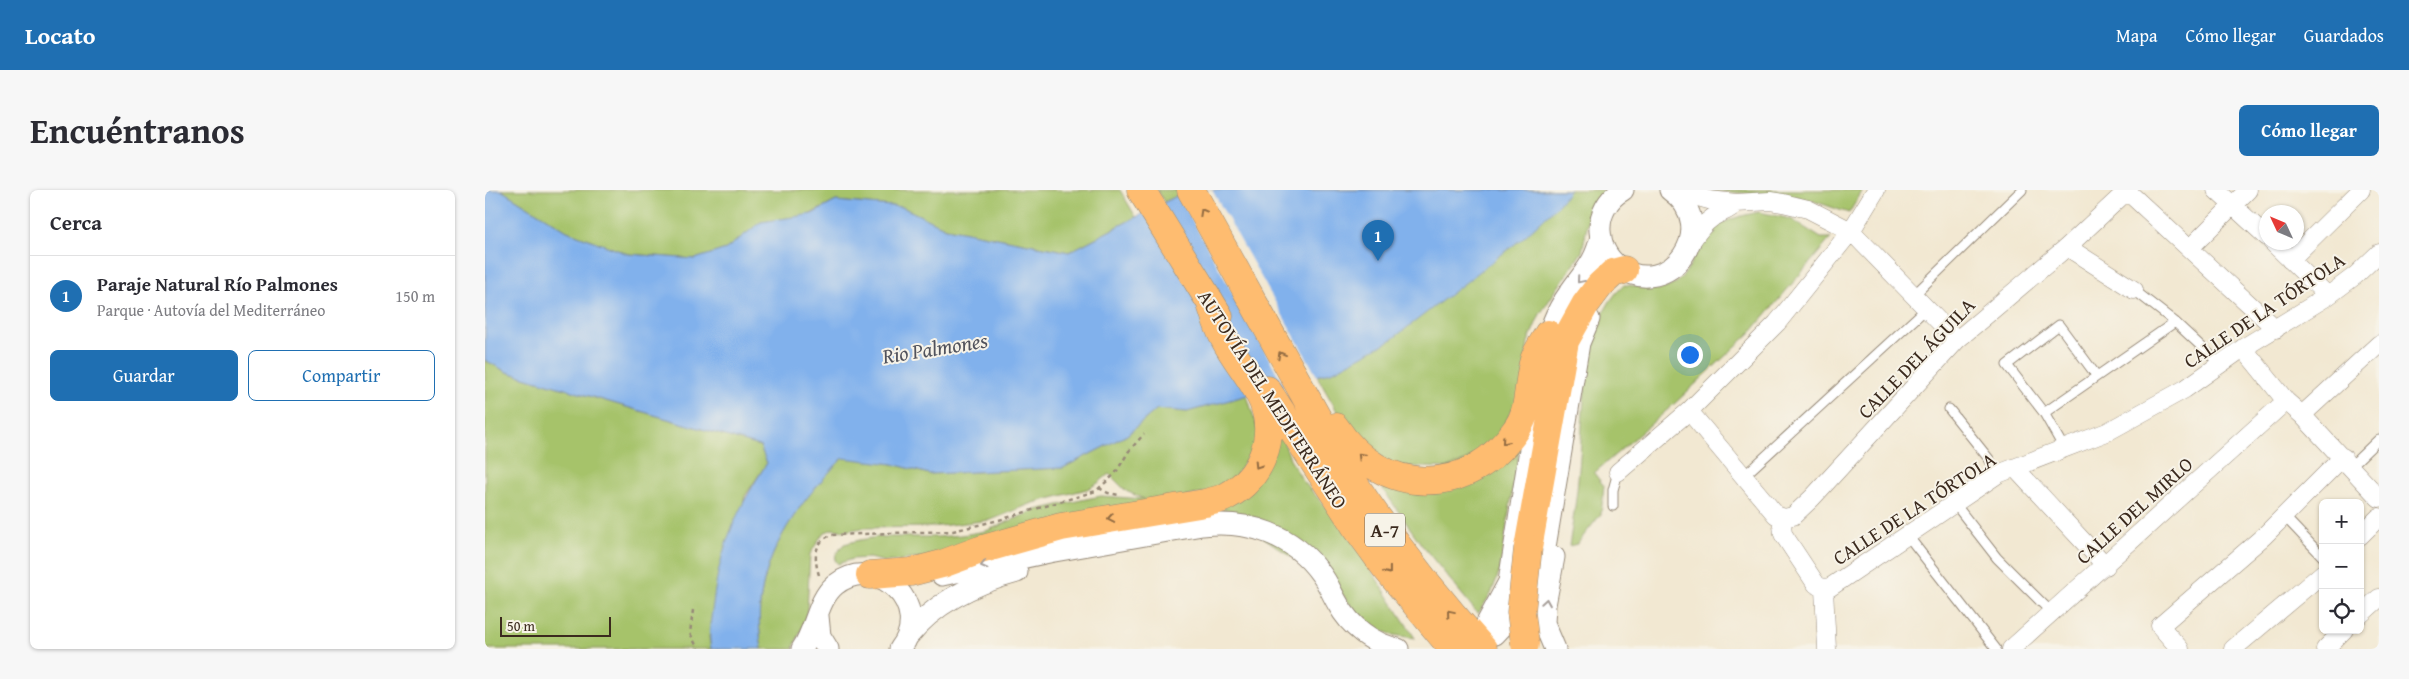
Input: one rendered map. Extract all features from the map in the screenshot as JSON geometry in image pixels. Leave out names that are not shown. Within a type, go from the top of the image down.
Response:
[{"type":"highway","name":"AUTOVÍA DEL MEDITERRÁNEO","points":[[1141,190],[1209,301],[1224,339],[1262,401],[1276,417],[1385,567],[1453,649]]},
{"type":"highway","name":"AUTOVÍA DEL MEDITERRÁNEO","points":[[1191,190],[1304,398],[1379,523],[1422,579],[1488,635]]},
{"type":"highway","points":[[1526,646],[1521,612],[1528,548],[1560,358],[1565,341],[1585,306],[1600,285],[1613,273],[1628,272]]},
{"type":"highway","points":[[1304,398],[1324,410],[1342,437],[1369,464],[1398,477],[1427,482],[1459,475],[1493,455],[1518,426],[1525,411],[1534,360],[1549,334]]},
{"type":"highway","points":[[879,578],[942,564],[980,550],[1061,527],[1205,503],[1226,497],[1246,482],[1261,464],[1276,417]]},
{"type":"street","points":[[1488,635],[1509,582],[1549,334],[1553,322],[1568,295],[1588,271],[1594,260],[1601,237],[1602,216],[1606,207],[1623,190]]},
{"type":"street","points":[[1671,190],[1695,198],[1736,203],[1783,202],[1808,209],[1851,231],[1957,340]]},
{"type":"street","points":[[1671,190],[1684,203],[1689,212],[1693,232],[1691,242]]},
{"type":"street","points":[[1618,472],[1689,411],[1777,323],[1851,231],[1876,190]]},
{"type":"street","points":[[2216,190],[2259,230]]},
{"type":"street","points":[[2190,248],[2248,190]]},
{"type":"street","points":[[2290,260],[2361,190]]},
{"type":"street","points":[[2128,191],[2276,329]]},
{"type":"street","name":"CALLE DEL ÁGUILA","points":[[1784,518],[1793,516],[1812,498],[1957,340],[2067,247],[2128,191]]},
{"type":"street","points":[[1601,237],[1608,256],[1628,272],[1654,275],[1664,272],[1681,260],[1703,226],[1722,212],[1732,208],[1736,203]]},
{"type":"street","points":[[2067,247],[2134,290]]},
{"type":"street","points":[[2280,250],[2329,296]]},
{"type":"street","name":"CALLE DE LA TÓRTOLA","points":[[1784,518],[1783,534],[1816,584],[1824,589],[1833,586],[1998,474],[2065,450],[2148,411],[2185,389],[2243,348],[2329,296],[2357,275],[2379,253]]},
{"type":"street","points":[[1488,635],[1525,599],[1534,583],[1544,554],[1579,343],[1595,308],[1607,290],[1628,272]]},
{"type":"street","points":[[1555,649],[1544,623],[1545,605],[1573,447],[1579,343]]},
{"type":"street","points":[[2302,414],[2379,344]]},
{"type":"street","points":[[2243,348],[2285,401],[2302,414],[2379,498]]},
{"type":"street","name":"CALLE DEL MIRLO","points":[[2011,649],[2051,612],[2106,566],[2285,401]]},
{"type":"street","points":[[1689,411],[1776,515],[1784,518]]},
{"type":"street","points":[[2180,649],[2160,626],[2347,462]]},
{"type":"street","points":[[2015,468],[2106,566]]},
{"type":"street","points":[[2364,532],[2379,517]]},
{"type":"street","points":[[802,649],[813,630],[823,599],[835,585],[851,576],[905,582],[1049,552],[1202,525],[1224,523],[1242,524],[1272,534],[1300,550],[1321,574],[1338,606],[1358,630],[1376,642],[1397,649]]},
{"type":"street","points":[[904,642],[919,622],[944,602],[991,578],[1062,560],[1205,537],[1225,536],[1259,542],[1285,557],[1304,574],[1339,630],[1361,649]]},
{"type":"street","points":[[2233,649],[2319,576]]},
{"type":"street","points":[[879,578],[897,588],[908,605],[910,615],[904,642]]},
{"type":"street","points":[[1824,589],[1827,649]]},
{"type":"street","points":[[2364,611],[2379,598]]},
{"type":"street","points":[[818,616],[820,636],[828,649]]},
{"type":"street","points":[[2325,649],[2340,634]]},
{"type":"lane","points":[[1914,295],[2022,190]]},
{"type":"lane","points":[[2134,290],[2175,322],[2220,364]]},
{"type":"lane","points":[[1743,476],[1927,308]]},
{"type":"lane","points":[[2044,413],[2096,375],[2175,322]]},
{"type":"lane","points":[[2065,450],[2044,413],[2007,365],[2059,325],[2096,375]]},
{"type":"lane","points":[[1949,409],[1989,459],[1998,474]]},
{"type":"lane","points":[[2347,462],[2379,439]]},
{"type":"lane","points":[[1613,506],[1614,480],[1618,472]]},
{"type":"lane","points":[[1955,504],[1997,558],[2051,612]]},
{"type":"lane","points":[[2284,516],[2319,553]]},
{"type":"lane","points":[[1908,536],[1996,649]]},
{"type":"path","points":[[828,592],[820,580],[815,562],[817,549],[823,539],[831,535],[953,531],[999,520],[1096,491],[1115,474],[1129,451],[1144,434]]},
{"type":"path","points":[[693,610],[691,633],[698,649]]},
{"type":"green space","points":[[501,190],[1120,190],[1136,217],[1069,252],[946,228],[902,207],[836,201],[808,215],[761,222],[726,249],[695,259],[628,254],[567,231]]},
{"type":"green space","points":[[1157,190],[1176,190],[1179,195],[1164,202]]},
{"type":"green space","points":[[1224,190],[1604,190],[1596,200],[1588,221],[1582,252],[1540,314],[1528,342],[1522,391],[1496,441],[1454,468],[1390,466],[1342,420],[1317,376],[1325,374]]},
{"type":"green space","points":[[1707,190],[1863,190],[1849,213],[1797,197]]},
{"type":"green space","points":[[1759,212],[1791,219],[1821,238],[1831,238],[1751,332],[1673,405],[1594,473],[1604,486],[1601,514],[1577,544],[1569,546],[1578,479],[1587,371],[1592,346],[1610,301],[1624,285],[1661,289],[1674,284],[1686,272],[1702,242],[1712,230],[1731,219]]},
{"type":"green space","points":[[485,360],[507,372],[760,446],[767,463],[745,496],[709,637],[711,649],[485,649]]},
{"type":"green space","points":[[1247,395],[1260,438],[1228,487],[930,557],[886,562],[869,558],[852,559],[838,564],[835,560],[836,554],[844,544],[860,540],[878,537],[962,535],[986,531],[1036,510],[1101,496],[1144,499],[1126,491],[1109,474],[1087,489],[1033,503],[991,520],[931,527],[863,528],[844,531],[833,529],[823,533],[810,554],[807,611],[793,649],[762,649],[759,621],[761,594],[768,568],[778,544],[806,498],[843,457],[893,464],[929,474],[1063,468],[1127,435],[1157,409],[1187,412]]},
{"type":"green space","points":[[1280,432],[1291,461],[1303,481],[1342,525],[1415,638],[1393,635],[1378,629],[1358,615],[1339,590],[1230,514],[1220,513]]},
{"type":"green space","points":[[1521,437],[1500,570],[1491,594],[1478,614],[1421,544],[1369,469],[1403,486]]},
{"type":"water","name":"Rio Palmones","points":[[485,190],[501,190],[567,231],[628,254],[695,259],[726,249],[761,222],[812,214],[836,201],[902,207],[946,228],[1069,252],[1188,190],[1570,190],[1559,204],[1524,237],[1391,340],[1334,371],[1187,412],[1157,409],[1127,435],[1063,468],[929,474],[893,464],[843,458],[806,499],[778,544],[768,568],[761,594],[759,621],[762,649],[711,649],[711,621],[720,564],[738,513],[767,463],[760,446],[507,372],[485,360]]},
{"type":"pier","points":[[1182,190],[1212,190],[1318,378],[1285,387],[1177,193]]},
{"type":"place","name":"Paraje Natural Río Palmones","points":[[1378,261]]}]
